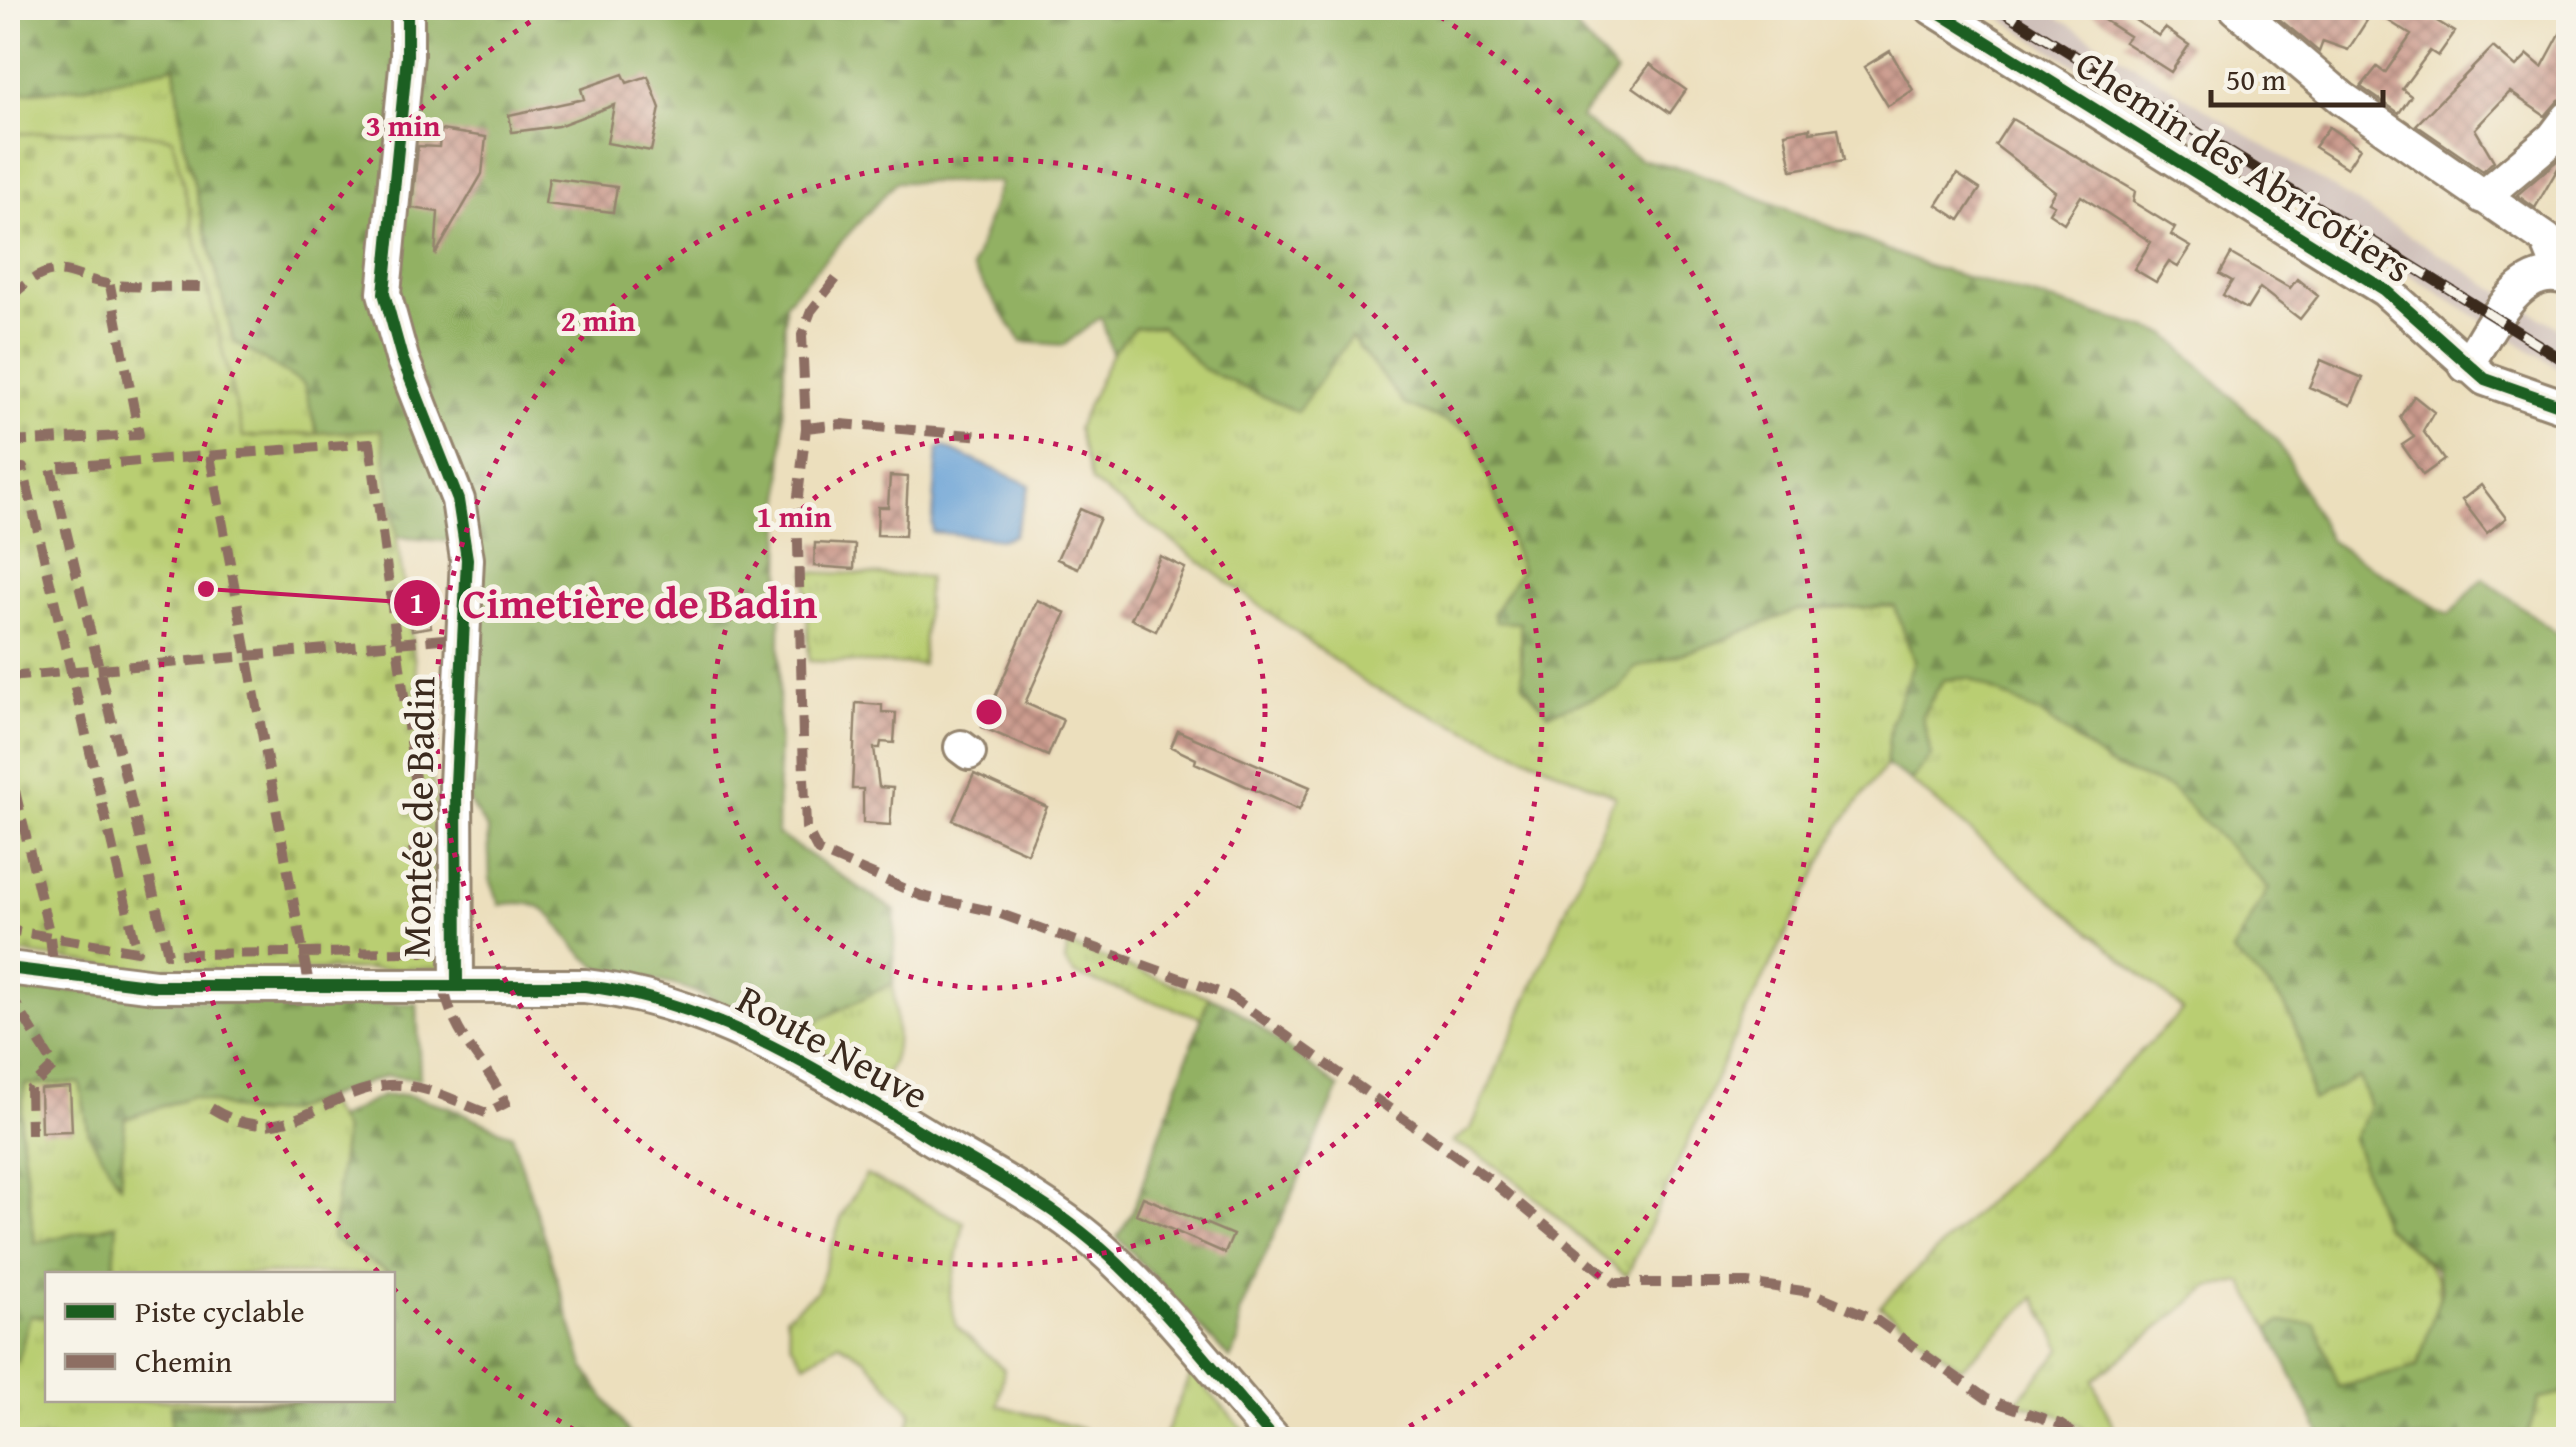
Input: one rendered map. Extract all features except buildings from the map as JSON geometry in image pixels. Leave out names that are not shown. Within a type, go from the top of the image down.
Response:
[{"type":"street","name":"Montée de Badin","points":[[407,8],[407,56],[384,292],[402,358],[458,500],[467,560],[456,784],[456,983]]},
{"type":"street","name":"Chemin des Abricotiers","points":[[1932,8],[2385,290],[2466,366],[2498,385],[2568,408]]},
{"type":"street","points":[[2236,8],[2342,98],[2554,248],[2565,278],[2541,276],[2520,288],[2466,366]]},
{"type":"street","points":[[2483,197],[2560,128]]},
{"type":"street","name":"Route Neuve","points":[[8,968],[155,986],[456,983],[585,986],[653,996],[755,1037],[1053,1210],[1080,1230],[1130,1279],[1275,1440]]},
{"type":"shaded area","points":[[1984,8],[2043,8],[2568,334],[2568,374]]},
{"type":"green space","points":[[8,8],[1558,8],[1616,73],[1580,118],[1639,159],[1690,170],[1927,266],[2167,334],[2278,441],[2330,541],[2449,615],[2483,578],[2568,642],[2568,1393],[2539,1399],[2526,1439],[2323,1439],[2269,1329],[2281,1322],[2316,1324],[2339,1387],[2417,1367],[2442,1289],[2437,1270],[2383,1225],[2353,1138],[2370,1107],[2359,1077],[2312,1100],[2290,1016],[2270,988],[2232,952],[2269,888],[2171,788],[2114,768],[2044,716],[1969,678],[1943,680],[1922,715],[1931,755],[1911,781],[1886,765],[1891,722],[1914,661],[1895,606],[1797,610],[1707,646],[1635,668],[1618,690],[1548,713],[1523,684],[1520,623],[1496,622],[1493,613],[1521,570],[1473,433],[1404,404],[1351,337],[1297,412],[1203,369],[1161,326],[1134,328],[1112,353],[1101,317],[1064,345],[1022,342],[972,268],[1000,182],[896,182],[785,303],[777,834],[895,911],[893,983],[793,1033],[693,991],[614,973],[596,965],[546,911],[520,903],[500,905],[490,879],[488,830],[469,802],[472,538],[446,541],[397,537],[381,430],[317,433],[304,384],[234,342],[184,143],[175,66],[82,87],[8,94]]},
{"type":"green space","points":[[175,65],[184,143],[234,342],[304,384],[317,433],[243,437],[172,138],[121,130],[8,134],[8,94],[82,87]]},
{"type":"green space","points":[[121,130],[172,138],[243,437],[381,430],[443,854],[443,968],[158,973],[8,951],[8,134]]},
{"type":"green space","points":[[1162,326],[1203,369],[1351,337],[1404,404],[1473,433],[1521,570],[1520,660],[1618,690],[1635,668],[1707,646],[1797,610],[1895,606],[1914,661],[1891,722],[1886,765],[1840,826],[1736,1034],[1627,1276],[1500,1169],[1452,1142],[1471,1129],[1615,796],[1369,686],[1092,482],[1077,428],[1112,353],[1134,327]]},
{"type":"green space","points":[[806,572],[928,577],[922,665],[809,661]]},
{"type":"green space","points":[[1969,678],[2044,716],[2114,768],[2171,788],[2269,888],[2232,952],[2270,987],[2290,1016],[2302,1049],[2312,1099],[2359,1076],[2370,1107],[2383,1225],[2424,1261],[2439,1286],[2439,1299],[2417,1367],[2339,1387],[2282,1322],[2269,1329],[2243,1282],[2210,1287],[2093,1380],[2119,1440],[2095,1439],[2068,1420],[2016,1402],[2062,1349],[2035,1297],[1961,1368],[1880,1306],[2183,1010],[1911,781],[1931,755],[1922,716],[1943,680]]},
{"type":"green space","points":[[1068,945],[1209,997],[1202,1018],[1075,975],[1065,962]]},
{"type":"green space","points":[[893,983],[896,1049],[887,1072],[879,1080],[862,1078],[793,1033]]},
{"type":"green space","points":[[8,985],[168,999],[417,1004],[420,1079],[386,1076],[288,1111],[250,1114],[192,1096],[125,1119],[120,1185],[89,1134],[80,1083],[25,1084],[20,1126],[35,1243],[117,1224],[110,1272],[45,1272],[45,1317],[30,1315],[18,1360],[8,1365]]},
{"type":"green space","points":[[1209,997],[1235,1008],[1339,1088],[1239,1314],[1239,1342],[1230,1359],[1117,1237],[1132,1213]]},
{"type":"green space","points":[[80,1082],[89,1134],[120,1183],[125,1119],[192,1096],[250,1114],[325,1101],[344,1131],[332,1239],[386,1272],[110,1272],[116,1224],[35,1244],[20,1126],[25,1084]]},
{"type":"green space","points":[[407,1095],[450,1107],[512,1135],[585,1369],[633,1439],[171,1439],[171,1406],[395,1402],[400,1349],[395,1272],[332,1239],[344,1132],[337,1119],[382,1096]]},
{"type":"green space","points":[[866,1175],[964,1222],[950,1296],[956,1326],[1004,1369],[998,1405],[1082,1429],[1099,1439],[907,1439],[911,1412],[866,1359],[839,1343],[805,1363],[791,1343],[786,1316],[817,1291],[843,1213]]},
{"type":"green space","points":[[30,1314],[45,1317],[45,1402],[257,1402],[172,1406],[171,1439],[8,1440],[8,1365],[18,1360]]},
{"type":"green space","points":[[1191,1372],[1252,1439],[1163,1439]]},
{"type":"green space","points":[[2568,1393],[2568,1439],[2526,1440],[2539,1399]]},
{"type":"water","points":[[944,447],[1030,485],[1014,535],[1003,539],[932,532],[938,449]]},
{"type":"railway","points":[[1998,8],[2568,363]]},
{"type":"marked path","points":[[8,293],[15,293],[30,281],[54,271],[114,285],[200,287]]},
{"type":"marked path","points":[[836,279],[811,311],[802,335],[806,428],[797,505],[804,777],[806,828],[818,851],[922,896],[995,912],[1230,996],[1488,1178],[1615,1283],[1748,1283],[1810,1292],[1875,1319],[1987,1399],[2060,1424],[2083,1440]]},
{"type":"marked path","points":[[8,442],[139,435],[110,285]]},
{"type":"marked path","points":[[806,428],[841,424],[983,436]]},
{"type":"marked path","points":[[370,443],[423,838],[410,839],[424,880],[423,952],[168,954],[51,468],[370,443]]},
{"type":"marked path","points":[[210,456],[309,984]]},
{"type":"marked path","points":[[8,469],[23,468],[137,951],[8,930]]},
{"type":"marked path","points":[[8,677],[465,637]]},
{"type":"marked path","points":[[8,762],[50,936],[54,972]]},
{"type":"marked path","points":[[211,1108],[237,1121],[281,1123],[364,1090],[388,1085],[426,1090],[486,1113],[506,1103],[461,1033],[443,983]]},
{"type":"marked path","points":[[8,991],[54,1066],[30,1089],[31,1134]]},
{"type":"cycle path","points":[[407,8],[407,56],[384,293],[402,358],[458,500],[467,559],[456,784],[457,983]]},
{"type":"cycle path","points":[[1932,8],[2385,290],[2485,379],[2568,408]]},
{"type":"cycle path","points":[[8,968],[155,986],[585,986],[679,1007],[724,1024],[811,1067],[1058,1214],[1143,1288],[1275,1440]]},
{"type":"place","name":"Cimetière de Badin","points":[[206,589]]}]
